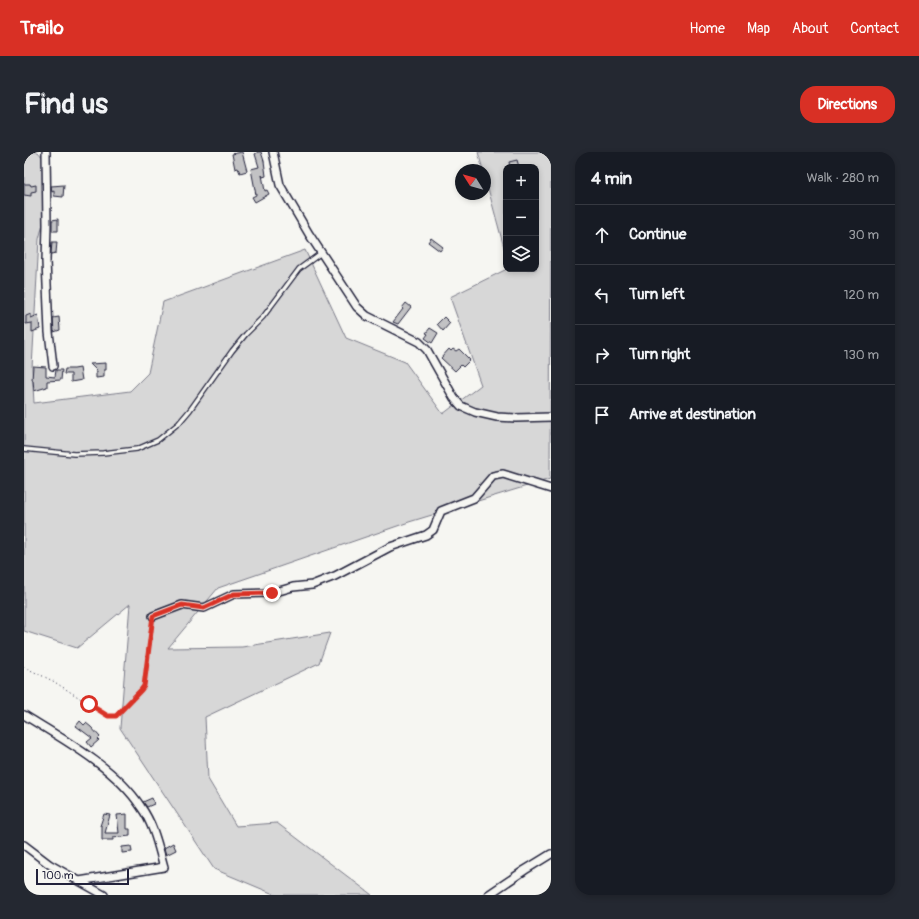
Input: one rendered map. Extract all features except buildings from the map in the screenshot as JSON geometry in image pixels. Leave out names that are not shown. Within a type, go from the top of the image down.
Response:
[{"type":"street","points":[[46,152],[46,261],[49,332],[53,366]]},
{"type":"street","points":[[273,152],[280,185],[321,253],[357,307],[367,316],[419,342],[427,350],[454,398],[461,406],[474,412],[497,417],[551,417]]},
{"type":"street","points":[[153,616],[182,605],[204,608],[234,594],[272,593],[293,587],[312,585],[335,576],[390,546],[426,535],[433,530],[441,511],[474,498],[493,476],[502,474],[511,476],[551,489]]},
{"type":"street","points":[[24,715],[71,744],[112,774],[142,807],[155,833],[164,867],[79,881]]},
{"type":"street","points":[[24,845],[50,864],[104,895]]},
{"type":"street","points":[[488,895],[551,854]]},
{"type":"lane","points":[[24,449],[74,454],[103,453],[137,449],[158,440],[179,423],[190,410],[232,351],[263,317],[299,269],[321,253]]},
{"type":"path","points":[[24,667],[53,681],[108,716],[116,716],[144,686],[153,616]]},
{"type":"shaded area","points":[[24,152],[38,152],[43,158],[50,197],[39,239],[32,368],[34,403],[130,391],[148,373],[163,302],[305,250],[346,338],[405,362],[443,414],[481,385],[450,297],[503,271],[539,272],[539,164],[503,164],[503,244],[491,199],[491,164],[481,164],[478,152],[551,152],[550,479],[409,522],[218,588],[168,648],[242,647],[330,633],[319,663],[205,717],[208,779],[236,826],[277,823],[372,895],[276,895],[214,869],[120,728],[130,604],[77,648],[24,631]]},
{"type":"route","points":[[89,704],[108,716],[113,717],[116,716],[144,686],[153,616],[182,605],[199,609],[204,608],[234,594],[272,593]]}]
